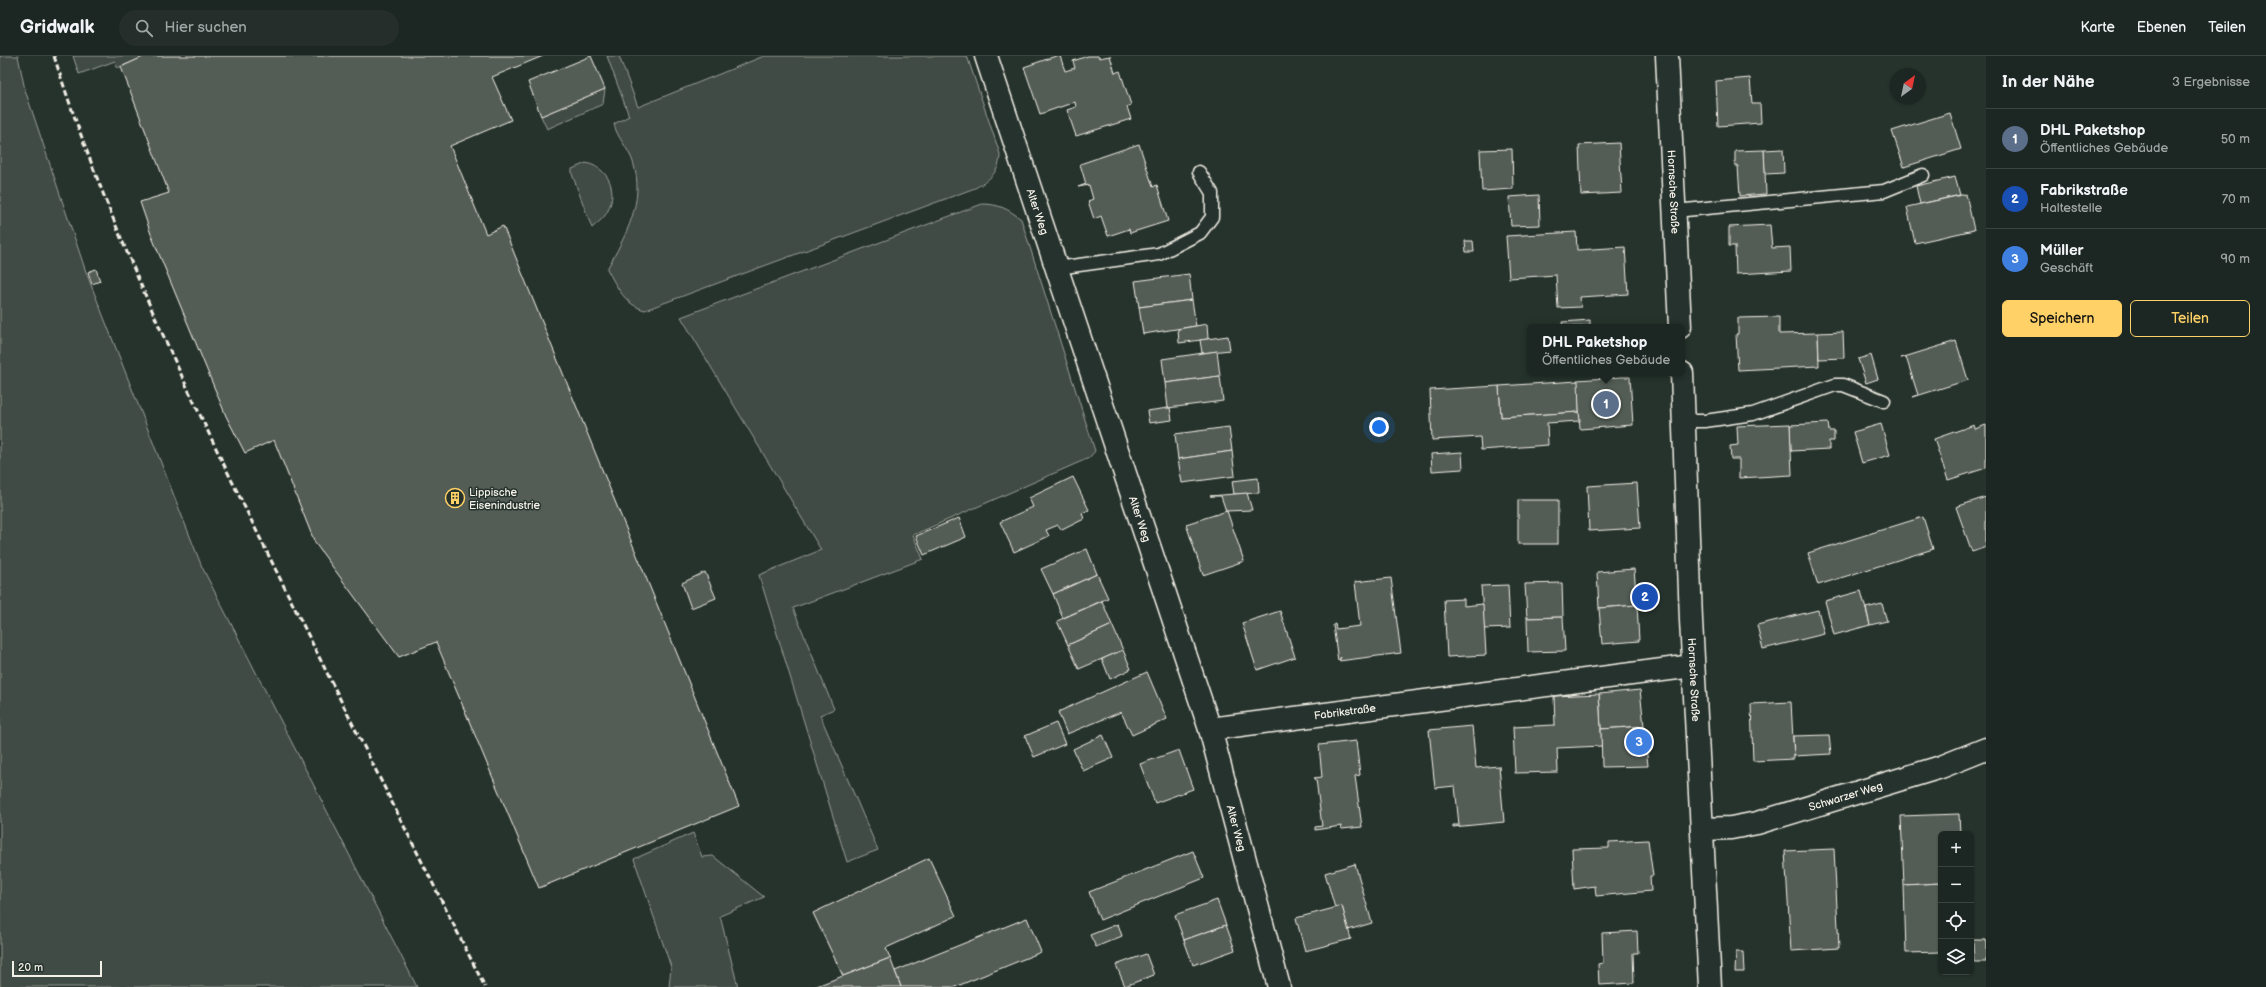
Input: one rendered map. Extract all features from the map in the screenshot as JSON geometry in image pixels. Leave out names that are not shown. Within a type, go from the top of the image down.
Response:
[{"type":"street","name":"Alter Weg","points":[[986,56],[1210,729],[1227,816],[1280,987]]},
{"type":"street","name":"Hornsche Straße","points":[[1667,56],[1680,324]]},
{"type":"street","name":"Hornsche Straße","points":[[1682,376],[1693,666],[1710,987]]},
{"type":"street","name":"Fabrikstraße","points":[[1210,729],[1693,666]]},
{"type":"street","name":"Schwarzer Weg","points":[[1702,829],[1731,828],[1757,823],[1941,767],[1986,749]]},
{"type":"lane","points":[[1057,268],[1159,254],[1200,232],[1212,217],[1212,193],[1199,172]]},
{"type":"lane","points":[[1675,211],[1884,191],[1922,175]]},
{"type":"lane","points":[[1684,421],[1705,421],[1753,414],[1834,385],[1843,385],[1884,401]]},
{"type":"shaded area","points":[[0,56],[18,56],[25,90],[86,272],[202,567],[417,987],[0,987]]},
{"type":"shaded area","points":[[73,56],[146,56],[117,68],[115,61],[79,74]]},
{"type":"shaded area","points":[[607,56],[619,56],[638,107],[764,56],[967,56],[1000,154],[1000,160],[996,170],[990,178],[975,188],[645,310],[638,308],[627,300],[618,289],[607,269],[627,231],[632,218],[637,191],[633,162],[629,152],[615,129],[614,124],[629,116]]},
{"type":"shaded area","points":[[605,89],[603,104],[547,129],[541,116]]},
{"type":"shaded area","points":[[586,163],[601,170],[610,182],[612,190],[610,206],[606,214],[592,228],[572,174],[572,169]]},
{"type":"shaded area","points":[[982,204],[1003,208],[1012,212],[1021,219],[1095,451],[1089,458],[913,535],[923,559],[793,608],[834,709],[820,715],[878,850],[847,862],[759,575],[821,550],[681,317]]},
{"type":"shaded area","points":[[693,833],[702,857],[713,856],[764,897],[720,916],[738,987],[669,987],[671,967],[634,859]]},
{"type":"building","name":"Lippische Eisenindustrie","points":[[145,56],[543,56],[492,77],[511,120],[450,146],[486,234],[503,226],[739,806],[539,888],[436,642],[399,657],[315,543],[274,440],[245,453],[226,416],[152,237],[140,202],[169,193],[121,67]]},
{"type":"building","points":[[591,56],[605,89],[541,116],[528,82]]},
{"type":"building","points":[[1060,56],[1065,71],[1075,68],[1073,61],[1088,56],[1098,56],[1099,58],[1110,56],[1115,73],[1120,71],[1131,105],[1127,107],[1131,119],[1076,136],[1067,110],[1076,107],[1075,102],[1040,114],[1024,67]]},
{"type":"building","points":[[1750,78],[1752,104],[1760,104],[1761,123],[1718,126],[1716,81]]},
{"type":"building","points":[[1950,113],[1961,149],[1904,167],[1892,131]]},
{"type":"building","points":[[1619,143],[1622,193],[1581,195],[1579,145]]},
{"type":"building","points":[[1139,144],[1153,187],[1157,185],[1168,221],[1130,233],[1129,229],[1108,236],[1101,216],[1094,219],[1088,201],[1093,199],[1089,185],[1078,187],[1086,184],[1080,164]]},
{"type":"building","points":[[1512,149],[1513,189],[1482,191],[1480,150]]},
{"type":"building","points":[[1783,149],[1784,173],[1765,174],[1764,150]]},
{"type":"building","points":[[1764,150],[1766,194],[1740,196],[1738,166],[1735,166],[1735,151]]},
{"type":"building","points":[[1955,177],[1960,195],[1920,204],[1916,186]]},
{"type":"building","points":[[1966,194],[1974,230],[1915,243],[1907,207]]},
{"type":"building","points":[[1539,195],[1540,225],[1511,226],[1509,197]]},
{"type":"building","points":[[1770,225],[1772,248],[1790,247],[1791,271],[1736,274],[1735,246],[1729,246],[1729,227]]},
{"type":"building","points":[[1576,232],[1577,250],[1625,247],[1628,294],[1580,297],[1581,307],[1558,308],[1556,275],[1509,278],[1506,236]]},
{"type":"building","points":[[1465,241],[1473,241],[1474,252],[1466,252]]},
{"type":"building","points":[[96,269],[100,281],[92,284],[88,272]]},
{"type":"building","points":[[1189,274],[1192,300],[1139,307],[1135,281]]},
{"type":"building","points":[[1192,300],[1196,326],[1143,334],[1139,307]]},
{"type":"building","points":[[1779,317],[1779,334],[1818,333],[1819,366],[1738,370],[1736,334],[1738,334],[1738,318]]},
{"type":"building","points":[[1590,320],[1590,324],[1562,324],[1562,322]]},
{"type":"building","points":[[1207,324],[1208,339],[1179,343],[1178,329]]},
{"type":"building","points":[[1843,332],[1844,358],[1819,359],[1818,333]]},
{"type":"building","points":[[1228,336],[1230,350],[1202,353],[1200,340]]},
{"type":"building","points":[[1956,341],[1968,380],[1913,397],[1918,395],[1906,357],[1901,358]]},
{"type":"building","points":[[1217,351],[1220,376],[1165,383],[1162,359]]},
{"type":"building","points":[[1871,355],[1878,379],[1866,383],[1858,359]]},
{"type":"building","points":[[1220,376],[1223,401],[1168,408],[1165,383]]},
{"type":"building","points":[[1630,377],[1633,425],[1580,429],[1577,380]]},
{"type":"building","points":[[1578,381],[1579,412],[1501,417],[1499,386]]},
{"type":"building","points":[[1499,386],[1501,417],[1579,412],[1580,421],[1547,423],[1548,445],[1481,450],[1480,437],[1432,440],[1430,390]]},
{"type":"building","points":[[1170,408],[1172,420],[1149,423],[1147,411]]},
{"type":"building","points":[[1828,423],[1829,431],[1834,431],[1834,441],[1829,441],[1829,449],[1791,451],[1790,425]]},
{"type":"building","points":[[1790,424],[1792,475],[1739,478],[1739,459],[1731,459],[1730,446],[1738,445],[1737,426]]},
{"type":"building","points":[[1881,424],[1890,455],[1862,463],[1853,432]]},
{"type":"building","points":[[1974,425],[1975,429],[1986,425],[1986,468],[1948,480],[1934,439]]},
{"type":"building","points":[[1229,427],[1232,451],[1178,459],[1175,434]]},
{"type":"building","points":[[1232,451],[1235,476],[1182,483],[1178,459]]},
{"type":"building","points":[[1462,452],[1463,469],[1432,471],[1431,454]]},
{"type":"building","points":[[1073,477],[1089,510],[1082,513],[1084,519],[1062,530],[1058,525],[1046,530],[1049,536],[1014,552],[1000,522],[1033,507],[1029,498]]},
{"type":"building","points":[[1258,478],[1259,493],[1234,494],[1232,481]]},
{"type":"building","points":[[1637,483],[1640,528],[1589,531],[1587,486]]},
{"type":"building","points":[[1247,493],[1252,510],[1226,511],[1221,496],[1210,496]]},
{"type":"building","points":[[1986,497],[1986,547],[1972,552],[1956,507]]},
{"type":"building","points":[[1518,500],[1558,500],[1558,544],[1518,544]]},
{"type":"building","points":[[1227,511],[1244,561],[1203,575],[1186,524]]},
{"type":"building","points":[[1923,517],[1933,549],[1818,585],[1808,553]]},
{"type":"building","points":[[959,518],[966,537],[924,555],[916,536]]},
{"type":"building","points":[[1087,549],[1097,574],[1053,594],[1041,569]]},
{"type":"building","points":[[1634,569],[1637,605],[1599,608],[1597,572]]},
{"type":"building","points":[[705,572],[716,598],[691,608],[682,583]]},
{"type":"building","points":[[1097,574],[1108,598],[1063,618],[1053,594]]},
{"type":"building","points":[[1391,578],[1401,653],[1339,661],[1341,657],[1338,661],[1333,625],[1335,624],[1336,629],[1360,626],[1355,582]]},
{"type":"building","points":[[1562,583],[1563,617],[1527,618],[1525,584]]},
{"type":"building","points":[[1508,585],[1510,628],[1484,629],[1481,586]]},
{"type":"building","points":[[1861,591],[1870,625],[1834,635],[1825,601]]},
{"type":"building","points":[[1464,599],[1464,606],[1483,604],[1486,655],[1447,657],[1444,600]]},
{"type":"building","points":[[1102,601],[1112,625],[1068,645],[1057,621]]},
{"type":"building","points":[[1882,604],[1887,621],[1870,625],[1866,608]]},
{"type":"building","points":[[1637,605],[1639,641],[1602,644],[1599,608]]},
{"type":"building","points":[[1818,610],[1824,634],[1763,649],[1757,625]]},
{"type":"building","points":[[1280,611],[1295,657],[1257,670],[1242,623]]},
{"type":"building","points":[[1563,617],[1565,651],[1528,652],[1527,618]]},
{"type":"building","points":[[1112,625],[1123,650],[1079,669],[1068,645]]},
{"type":"building","points":[[1123,650],[1131,669],[1110,679],[1102,659]]},
{"type":"building","points":[[1147,672],[1167,719],[1132,735],[1121,712],[1067,734],[1058,712]]},
{"type":"building","points":[[1640,690],[1644,726],[1601,729],[1599,694]]},
{"type":"building","points":[[1599,694],[1602,746],[1557,748],[1558,772],[1515,773],[1513,727],[1555,725],[1554,696]]},
{"type":"building","points":[[1791,702],[1794,759],[1753,761],[1751,704]]},
{"type":"building","points":[[1056,723],[1065,744],[1034,757],[1025,736]]},
{"type":"building","points":[[1472,726],[1476,768],[1499,766],[1504,822],[1453,827],[1453,825],[1459,825],[1455,786],[1435,788],[1429,730]]},
{"type":"building","points":[[1644,726],[1648,766],[1602,767],[1601,729]]},
{"type":"building","points":[[1103,735],[1113,758],[1083,771],[1073,749]]},
{"type":"building","points":[[1829,735],[1831,754],[1794,756],[1793,736]]},
{"type":"building","points":[[1356,741],[1360,775],[1355,776],[1362,827],[1342,829],[1341,826],[1315,830],[1315,827],[1322,826],[1316,779],[1314,778],[1322,777],[1319,745]]},
{"type":"building","points":[[1179,750],[1193,789],[1155,803],[1140,764]]},
{"type":"building","points":[[1959,814],[1960,831],[1938,831],[1938,883],[1904,885],[1901,816]]},
{"type":"building","points":[[1648,840],[1653,876],[1650,876],[1651,891],[1596,896],[1595,886],[1574,889],[1572,849],[1609,848],[1609,842]]},
{"type":"building","points":[[1834,849],[1839,948],[1791,951],[1785,851]]},
{"type":"building","points":[[1193,851],[1204,878],[1100,920],[1089,892]]},
{"type":"building","points":[[929,858],[956,916],[886,948],[890,958],[843,976],[813,913]]},
{"type":"building","points":[[1355,864],[1372,923],[1348,930],[1342,906],[1335,908],[1325,873]]},
{"type":"building","points":[[1938,883],[1938,952],[1906,953],[1904,885]]},
{"type":"building","points":[[1217,900],[1226,925],[1184,940],[1175,915]]},
{"type":"building","points":[[1342,906],[1351,939],[1305,951],[1296,918]]},
{"type":"building","points":[[1027,918],[1041,952],[955,987],[901,987],[895,971]]},
{"type":"building","points":[[1118,924],[1122,936],[1096,947],[1090,935]]},
{"type":"building","points":[[1226,925],[1235,950],[1193,965],[1184,940]]},
{"type":"building","points":[[1637,931],[1638,953],[1633,953],[1634,983],[1599,985],[1598,964],[1603,963],[1602,933]]},
{"type":"building","points":[[1974,940],[1986,940],[1986,962],[1974,962]]},
{"type":"building","points":[[1736,952],[1743,952],[1744,972],[1735,972]]},
{"type":"building","points":[[1146,954],[1154,975],[1125,986],[1116,965]]},
{"type":"building","points":[[890,958],[901,987],[814,987],[843,976]]},
{"type":"railway","points":[[54,56],[98,181],[123,243],[176,364],[290,599],[485,987]]},
{"type":"place","name":"DHL Paketshop","points":[[1606,404]]},
{"type":"place","name":"Lippische Eisenindustrie","points":[[455,498]]},
{"type":"place","name":"Fabrikstraße","points":[[1645,597]]},
{"type":"place","name":"Müller","points":[[1639,742]]}]
